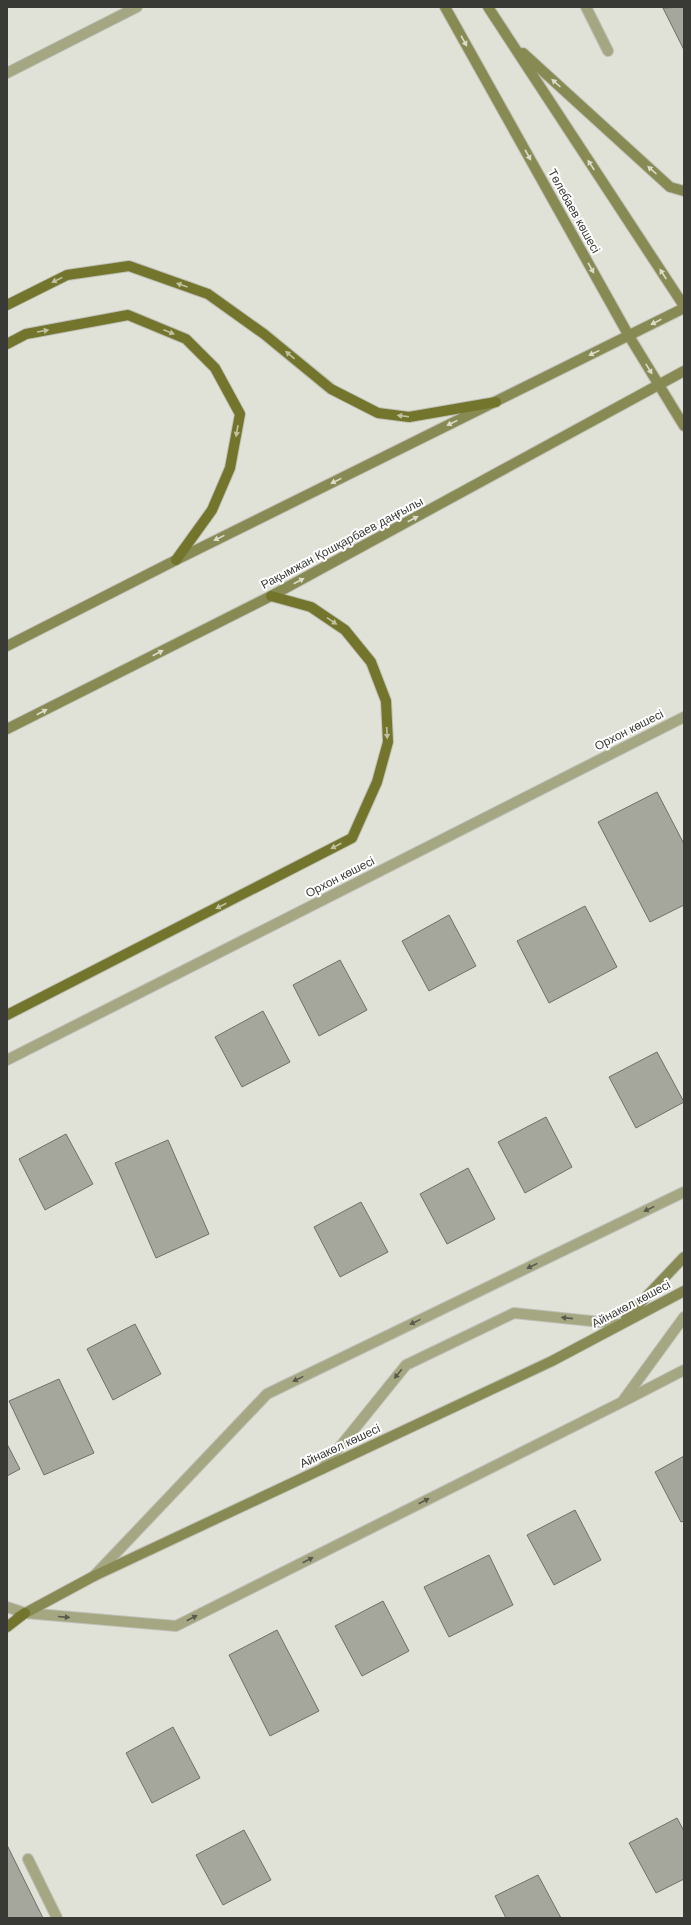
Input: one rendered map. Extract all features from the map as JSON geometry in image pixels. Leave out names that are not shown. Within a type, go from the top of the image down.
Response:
[{"type":"main road","name":"Төлебаев көшесі","points":[[445,7],[629,336],[684,426]]},
{"type":"main road","points":[[7,646],[176,560],[629,336],[684,307],[488,7]]},
{"type":"main road","points":[[511,42],[670,187],[684,191]]},
{"type":"main road","points":[[7,305],[67,275],[129,266],[208,294],[264,334],[331,389],[378,413],[409,417],[496,402]]},
{"type":"main road","points":[[7,344],[26,334],[128,315],[186,339],[215,368],[240,414],[230,468],[212,510],[176,560]]},
{"type":"main road","name":"Рақымжан Қошқарбаев даңғылы","points":[[7,729],[271,596],[684,371]]},
{"type":"main road","points":[[7,1016],[352,838],[377,782],[388,742],[386,701],[371,662],[345,630],[311,607],[271,596]]},
{"type":"main road","points":[[620,1324],[684,1257]]},
{"type":"main road","name":"Айнакөл көшесі","points":[[7,1622],[94,1576],[552,1361],[684,1291]]},
{"type":"main road","points":[[7,1619],[25,1613]]},
{"type":"main road","points":[[7,1627],[25,1613]]},
{"type":"street","points":[[7,73],[137,7]]},
{"type":"street","points":[[586,7],[608,51]]},
{"type":"street","name":"Орхон көшесі","points":[[7,1060],[684,717]]},
{"type":"street","points":[[94,1576],[267,1394],[684,1192]]},
{"type":"street","points":[[322,1469],[406,1365],[514,1312],[620,1324]]},
{"type":"street","points":[[622,1402],[684,1317]]},
{"type":"street","points":[[7,1607],[25,1613],[176,1626],[684,1370]]},
{"type":"street","points":[[28,1859],[57,1918]]},
{"type":"building","points":[[684,7],[684,50],[663,8]]},
{"type":"building","points":[[657,792],[684,844],[684,905],[650,922],[598,822]]},
{"type":"building","points":[[585,906],[617,967],[549,1003],[517,941]]},
{"type":"building","points":[[449,915],[476,966],[429,991],[402,941]]},
{"type":"building","points":[[340,960],[367,1010],[319,1036],[293,985]]},
{"type":"building","points":[[263,1011],[290,1062],[242,1087],[215,1037]]},
{"type":"building","points":[[657,1052],[684,1102],[636,1128],[609,1077]]},
{"type":"building","points":[[546,1117],[572,1167],[525,1193],[498,1142]]},
{"type":"building","points":[[66,1134],[93,1184],[45,1210],[19,1159]]},
{"type":"building","points":[[168,1140],[209,1234],[156,1258],[115,1163]]},
{"type":"building","points":[[468,1168],[495,1219],[447,1244],[420,1194]]},
{"type":"building","points":[[361,1202],[388,1252],[340,1277],[314,1227]]},
{"type":"building","points":[[135,1324],[161,1374],[113,1400],[87,1349]]},
{"type":"building","points":[[59,1379],[94,1453],[44,1475],[9,1401]]},
{"type":"building","points":[[7,1444],[20,1469],[7,1476]]},
{"type":"building","points":[[684,1456],[684,1521],[681,1522],[655,1472]]},
{"type":"building","points":[[575,1510],[601,1560],[554,1585],[527,1535]]},
{"type":"building","points":[[489,1555],[513,1605],[449,1637],[424,1587]]},
{"type":"building","points":[[383,1601],[409,1651],[362,1676],[335,1626]]},
{"type":"building","points":[[277,1630],[319,1711],[270,1736],[229,1655]]},
{"type":"building","points":[[173,1727],[200,1778],[152,1803],[126,1753]]},
{"type":"building","points":[[677,1818],[684,1831],[684,1879],[656,1893],[629,1843]]},
{"type":"building","points":[[244,1830],[271,1880],[223,1905],[196,1855]]},
{"type":"building","points":[[7,1845],[43,1918],[7,1918]]},
{"type":"building","points":[[538,1875],[561,1918],[506,1918],[495,1896]]}]
